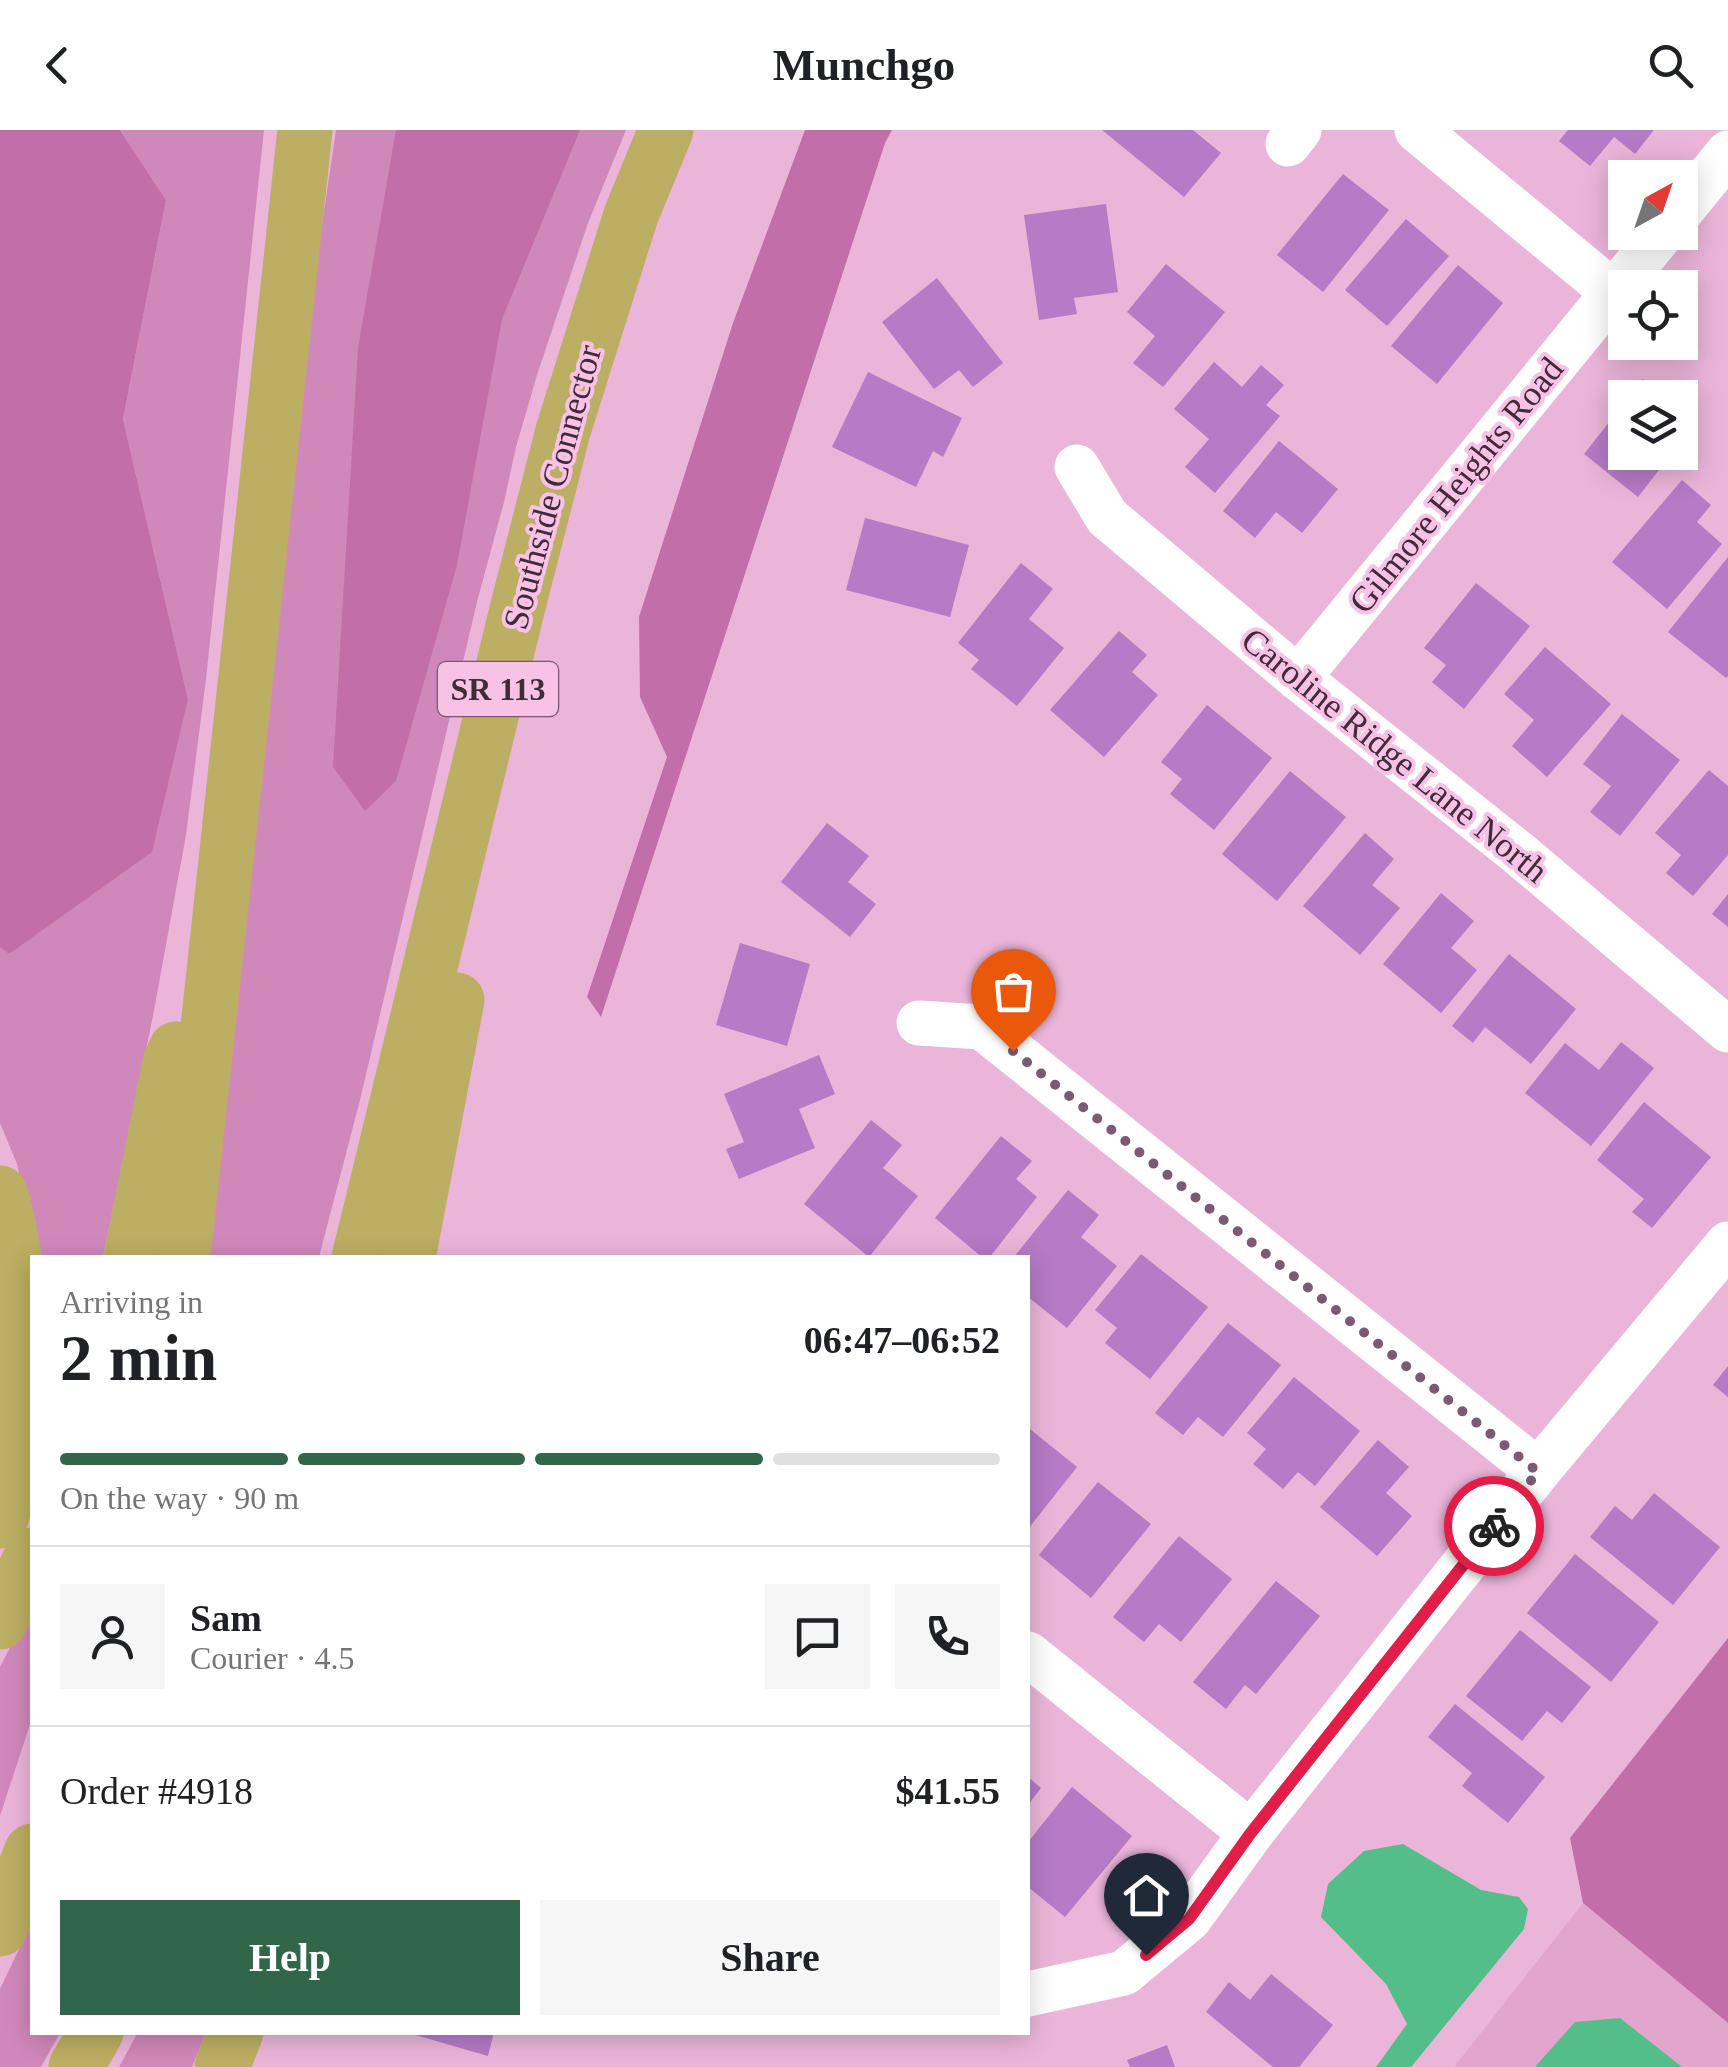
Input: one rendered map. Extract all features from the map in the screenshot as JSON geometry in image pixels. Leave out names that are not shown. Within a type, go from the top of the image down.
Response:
[{"type":"highway","points":[[183,1255],[305,130]]},
{"type":"highway","name":"Southside Connector","points":[[360,1255],[569,413],[631,215],[666,130]]},
{"type":"highway","points":[[409,1255],[452,1032],[518,606]]},
{"type":"highway","points":[[132,1255],[170,1062],[216,943]]},
{"type":"highway","points":[[0,1193],[16,1270],[23,1334],[18,1465],[0,1520]]},
{"type":"highway","points":[[0,1622],[30,1559]]},
{"type":"highway","points":[[0,1929],[30,1857]]},
{"type":"highway","points":[[76,2067],[94,2035]]},
{"type":"highway","points":[[222,2067],[235,2035]]},
{"type":"street","points":[[1417,130],[1608,288]]},
{"type":"street","points":[[1698,190],[1728,153]]},
{"type":"street","name":"Gilmore Heights Road","points":[[1632,270],[1649,250]]},
{"type":"street","name":"Gilmore Heights Road","points":[[1298,678],[1608,300]]},
{"type":"street","name":"Caroline Ridge Lane North","points":[[1077,467],[1107,517],[1728,1030]]},
{"type":"street","points":[[919,1023],[982,1026],[1538,1472]]},
{"type":"street","points":[[1030,1994],[1124,1973],[1189,1919],[1250,1834],[1538,1472],[1728,1244]]},
{"type":"street","points":[[1030,1656],[1250,1834]]},
{"type":"shaded area","points":[[0,130],[120,130],[166,200],[123,419],[188,699],[152,852],[9,954],[0,947]]},
{"type":"shaded area","points":[[120,130],[264,130],[206,679],[186,835],[153,1016],[103,1255],[37,1255],[17,1164],[0,1123],[0,947],[10,954],[188,699],[123,419],[166,200]]},
{"type":"shaded area","points":[[336,130],[626,130],[588,223],[516,447],[320,1255],[206,1255],[315,272]]},
{"type":"shaded area","points":[[396,130],[580,130],[502,319],[457,565],[396,781],[365,811],[333,767],[358,348]]},
{"type":"shaded area","points":[[805,130],[892,130],[601,1017],[587,997],[667,757],[640,697],[639,617],[733,323]]},
{"type":"shaded area","points":[[30,1609],[30,1724],[0,1816],[0,1667]]},
{"type":"shaded area","points":[[1728,1638],[1728,2023],[1583,1903],[1570,1838]]},
{"type":"shaded area","points":[[1403,1844],[1481,1890],[1519,1897],[1528,1909],[1524,1929],[1411,2067],[1376,2067],[1407,2024],[1386,1984],[1321,1917],[1328,1884],[1364,1851]]},
{"type":"shaded area","points":[[1583,1903],[1728,2023],[1728,2067],[1454,2067]]},
{"type":"shaded area","points":[[30,1926],[30,2035],[59,2035],[41,2067],[0,2067],[0,1989]]},
{"type":"shaded area","points":[[1620,2018],[1682,2067],[1535,2067],[1575,2022]]},
{"type":"shaded area","points":[[136,2035],[205,2035],[192,2067],[119,2067]]},
{"type":"building","points":[[1102,130],[1193,130],[1221,153],[1184,197]]},
{"type":"building","points":[[1568,130],[1654,130],[1635,154],[1614,137],[1590,166],[1559,141]]},
{"type":"building","points":[[1343,174],[1389,210],[1323,292],[1277,255]]},
{"type":"building","points":[[1106,204],[1118,292],[1074,298],[1077,314],[1039,320],[1024,215]]},
{"type":"building","points":[[1406,219],[1449,256],[1387,326],[1345,290]]},
{"type":"building","points":[[1166,264],[1225,312],[1163,387],[1133,363],[1155,336],[1127,312]]},
{"type":"building","points":[[1458,265],[1503,303],[1437,384],[1391,346]]},
{"type":"building","points":[[937,278],[1003,363],[973,387],[959,370],[934,389],[882,322]]},
{"type":"building","points":[[1214,362],[1242,387],[1261,365],[1284,385],[1266,405],[1280,416],[1215,493],[1185,467],[1209,439],[1174,409]]},
{"type":"building","points":[[868,372],[962,418],[943,457],[933,451],[916,487],[832,447]]},
{"type":"building","points":[[1608,424],[1608,470],[1659,470],[1638,497],[1584,454]]},
{"type":"building","points":[[1279,441],[1338,489],[1302,533],[1276,512],[1255,538],[1223,511]]},
{"type":"building","points":[[1682,480],[1711,505],[1697,522],[1722,544],[1667,609],[1612,562]]},
{"type":"building","points":[[865,518],[969,545],[950,617],[846,590]]},
{"type":"building","points":[[1728,557],[1728,676],[1726,678],[1668,632]]},
{"type":"building","points":[[1021,563],[1053,589],[1029,619],[1064,648],[1017,706],[971,669],[979,660],[958,643]]},
{"type":"building","points":[[1476,583],[1530,626],[1464,709],[1432,682],[1446,665],[1424,648]]},
{"type":"building","points":[[1119,631],[1147,655],[1132,672],[1158,695],[1104,757],[1050,710]]},
{"type":"building","points":[[1545,647],[1611,704],[1547,777],[1512,746],[1534,720],[1504,694]]},
{"type":"building","points":[[1207,705],[1272,758],[1214,830],[1170,794],[1182,779],[1161,762]]},
{"type":"building","points":[[1622,714],[1680,760],[1620,836],[1590,812],[1611,786],[1583,764]]},
{"type":"building","points":[[1709,770],[1728,786],[1728,855],[1693,896],[1666,873],[1681,855],[1655,833]]},
{"type":"building","points":[[1290,771],[1346,817],[1277,901],[1222,854]]},
{"type":"building","points":[[827,823],[869,856],[848,882],[876,904],[850,937],[781,882]]},
{"type":"building","points":[[1365,833],[1394,859],[1372,885],[1400,908],[1360,955],[1303,906]]},
{"type":"building","points":[[1441,893],[1474,921],[1451,948],[1477,970],[1441,1013],[1383,964]]},
{"type":"building","points":[[1728,894],[1728,927],[1712,914]]},
{"type":"building","points":[[740,943],[810,964],[787,1046],[716,1025]]},
{"type":"building","points":[[1509,954],[1576,1009],[1531,1064],[1485,1027],[1473,1043],[1452,1026]]},
{"type":"building","points":[[1621,1042],[1654,1068],[1591,1146],[1525,1093],[1565,1043],[1599,1070]]},
{"type":"building","points":[[819,1055],[835,1094],[799,1109],[815,1148],[739,1179],[726,1149],[744,1142],[724,1094]]},
{"type":"building","points":[[1644,1102],[1711,1157],[1652,1228],[1632,1212],[1644,1199],[1597,1160]]},
{"type":"building","points":[[871,1120],[902,1145],[883,1168],[918,1196],[871,1255],[804,1204]]},
{"type":"building","points":[[1001,1136],[1032,1161],[1016,1179],[1037,1197],[991,1255],[979,1255],[935,1218]]},
{"type":"building","points":[[1068,1190],[1099,1215],[1081,1237],[1117,1266],[1067,1328],[1030,1299],[1030,1255],[1015,1255]]},
{"type":"building","points":[[1141,1254],[1208,1307],[1150,1379],[1105,1343],[1117,1328],[1095,1310]]},
{"type":"building","points":[[1228,1323],[1281,1365],[1223,1437],[1198,1417],[1183,1435],[1155,1413]]},
{"type":"building","points":[[1728,1366],[1728,1397],[1713,1385]]},
{"type":"building","points":[[1294,1377],[1360,1431],[1315,1486],[1298,1472],[1283,1489],[1253,1464],[1266,1449],[1247,1433]]},
{"type":"building","points":[[1030,1429],[1077,1467],[1030,1526]]},
{"type":"building","points":[[1378,1440],[1409,1467],[1386,1493],[1412,1516],[1377,1556],[1320,1507]]},
{"type":"building","points":[[1098,1482],[1151,1524],[1091,1598],[1039,1555]]},
{"type":"building","points":[[1654,1493],[1720,1547],[1673,1605],[1590,1537],[1615,1506],[1632,1520]]},
{"type":"building","points":[[1179,1536],[1232,1579],[1181,1642],[1159,1624],[1144,1642],[1113,1617]]},
{"type":"building","points":[[1575,1554],[1659,1622],[1611,1682],[1527,1613]]},
{"type":"building","points":[[1276,1581],[1320,1616],[1256,1694],[1245,1685],[1226,1709],[1193,1682]]},
{"type":"building","points":[[1520,1630],[1591,1687],[1562,1723],[1547,1711],[1522,1741],[1466,1696]]},
{"type":"building","points":[[1455,1704],[1545,1777],[1508,1823],[1462,1786],[1472,1773],[1428,1737]]},
{"type":"building","points":[[1030,1779],[1041,1788],[1030,1802]]},
{"type":"building","points":[[1072,1787],[1132,1836],[1065,1917],[1030,1889],[1030,1840]]},
{"type":"building","points":[[1271,1974],[1333,2025],[1299,2067],[1273,2067],[1206,2012],[1229,1982],[1250,2000]]},
{"type":"building","points":[[415,2035],[493,2035],[488,2056]]},
{"type":"building","points":[[1167,2045],[1175,2067],[1130,2067],[1127,2060]]},
{"type":"way so far","points":[[1013,1051],[1538,1472],[1494,1526]]},
{"type":"route","points":[[1146,1955],[1189,1919],[1250,1834],[1494,1526]]}]
